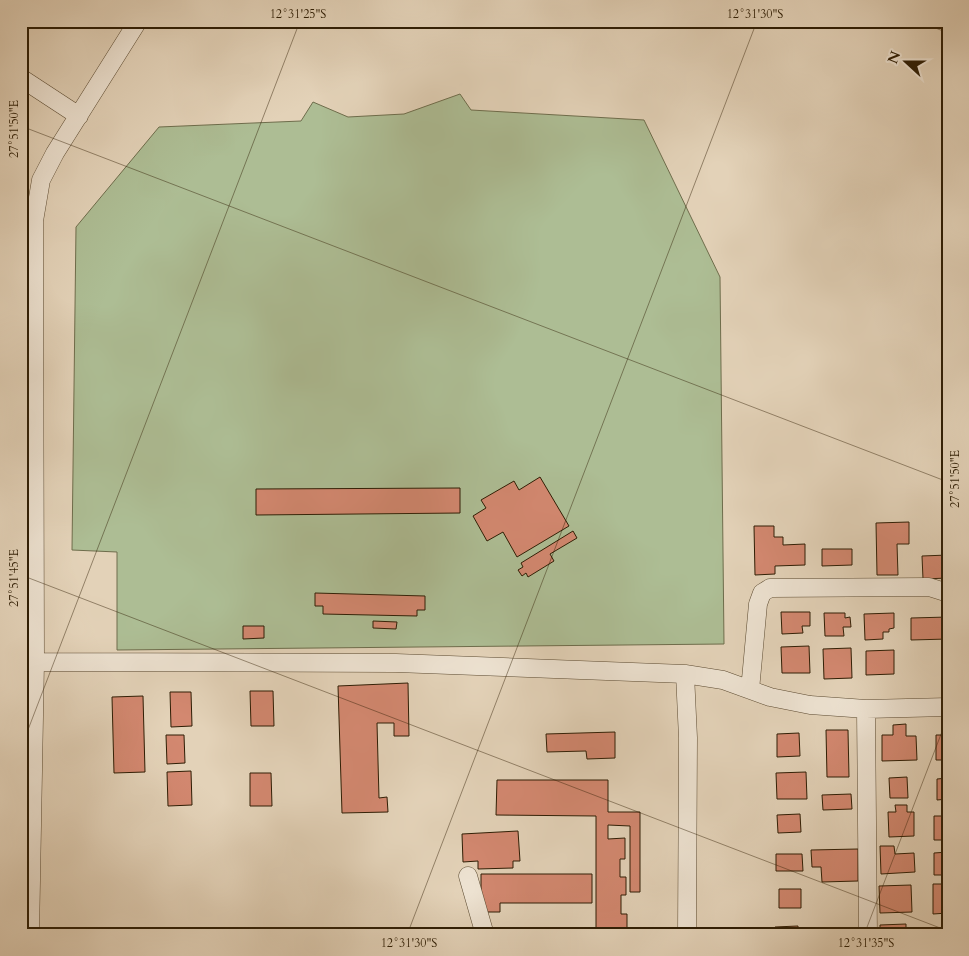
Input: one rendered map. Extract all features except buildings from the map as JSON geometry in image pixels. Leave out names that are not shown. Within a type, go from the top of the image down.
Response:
[{"type":"street","points":[[30,935],[35,662],[34,221],[41,180],[55,153],[138,21]]},
{"type":"street","points":[[21,78],[79,116]]},
{"type":"street","points":[[750,690],[758,604],[762,593],[770,588],[929,587],[948,593]]},
{"type":"street","points":[[35,662],[396,663],[685,674],[723,680],[770,697],[810,705],[866,709],[948,707]]},
{"type":"street","points":[[685,674],[688,738],[687,935]]},
{"type":"street","points":[[866,709],[868,935]]},
{"type":"street","points":[[468,876],[485,935]]},
{"type":"green space","points":[[460,94],[471,110],[644,120],[720,277],[724,644],[117,650],[117,552],[72,550],[76,227],[159,127],[301,121],[313,102],[348,117],[404,114]]}]
